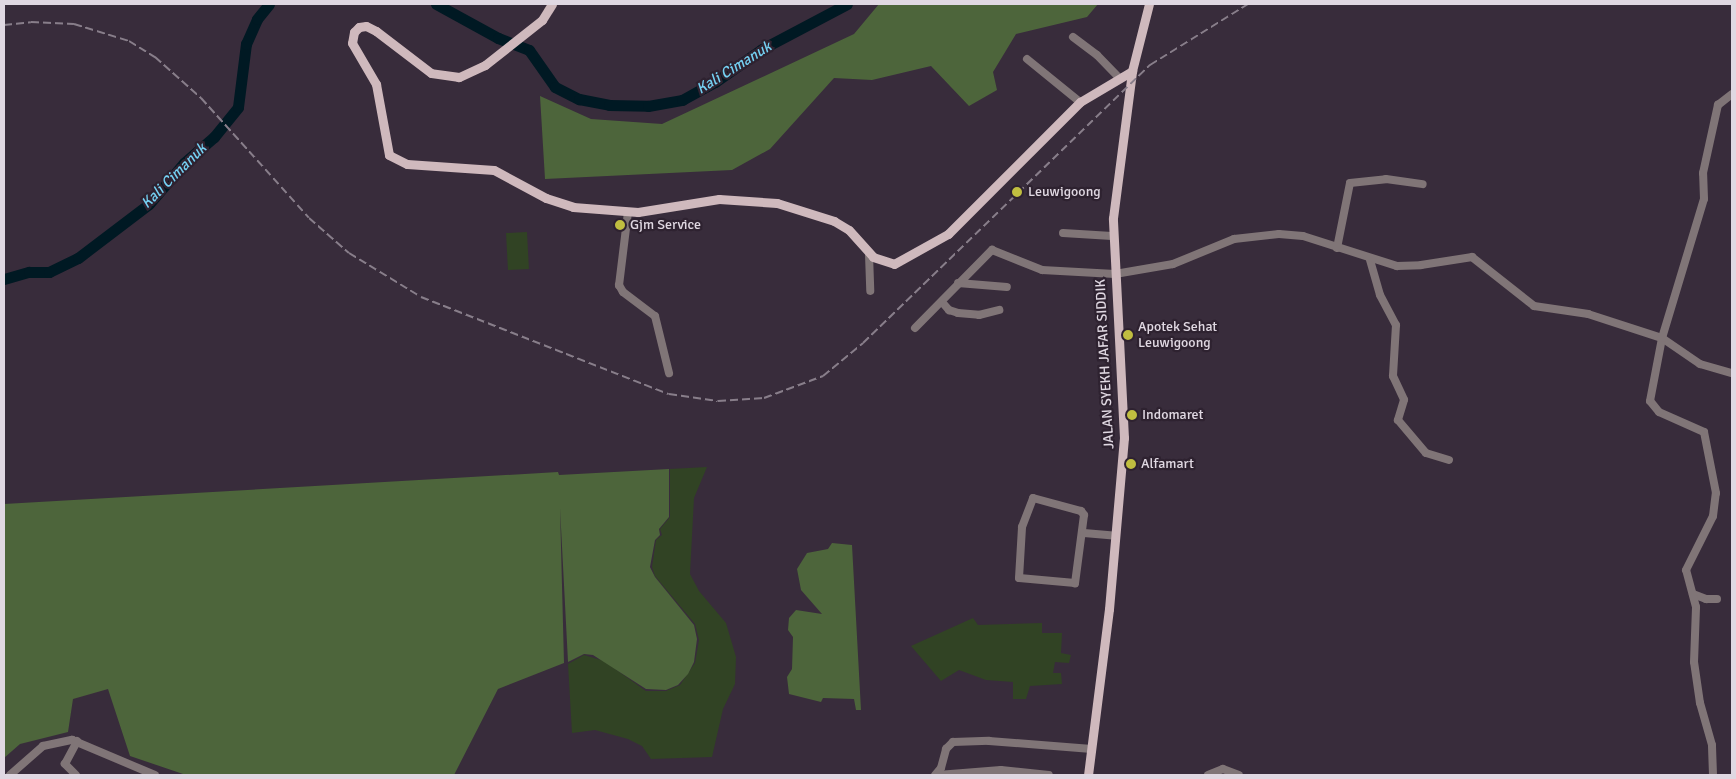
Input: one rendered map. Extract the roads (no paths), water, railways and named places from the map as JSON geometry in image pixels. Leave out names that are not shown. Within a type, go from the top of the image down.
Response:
[{"type":"main road","points":[[552,4],[546,17],[522,36],[485,65],[459,77],[442,76],[416,63],[366,26],[359,27],[352,38],[354,46],[376,84],[384,142],[394,160],[416,166],[488,168],[562,205],[628,212],[665,210],[719,199],[777,203],[834,221],[856,237],[869,254],[880,261],[894,264],[935,244],[1080,102],[1118,77],[1132,71]]},
{"type":"main road","name":"JALAN SYEKH JAFAR SIDDIK","points":[[1088,775],[1116,536],[1124,438],[1112,236],[1132,71],[1149,4]]},
{"type":"street","points":[[1073,37],[1098,55],[1118,77]]},
{"type":"street","points":[[1027,59],[1080,102]]},
{"type":"street","points":[[1712,775],[1712,745],[1700,703],[1694,662],[1697,616],[1686,570],[1713,516],[1716,493],[1704,432],[1659,412],[1650,401],[1662,338],[1704,199],[1703,173],[1718,105],[1732,94]]},
{"type":"street","points":[[1337,248],[1350,183],[1386,179],[1423,184]]},
{"type":"street","points":[[628,212],[619,286],[623,292],[655,316],[669,373]]},
{"type":"street","points":[[1063,233],[1112,236]]},
{"type":"street","points":[[915,328],[992,250],[1042,270],[1115,274],[1173,264],[1234,239],[1303,236],[1370,260],[1410,266],[1472,257],[1534,306],[1588,314],[1662,338],[1700,364],[1732,373]]},
{"type":"street","points":[[869,254],[870,292]]},
{"type":"street","points":[[1370,260],[1377,286],[1396,325],[1393,376],[1404,400],[1398,420],[1426,453],[1448,460]]},
{"type":"street","points":[[958,284],[1008,287]]},
{"type":"street","points":[[942,302],[947,309],[958,313],[979,315],[999,310]]},
{"type":"street","points":[[1032,498],[1082,512],[1084,534],[1075,583],[1019,578],[1022,527],[1032,498]]},
{"type":"street","points":[[1084,534],[1116,536]]},
{"type":"street","points":[[1693,594],[1706,600],[1716,599]]},
{"type":"street","points":[[10,775],[43,746],[56,741],[77,741],[155,775]]},
{"type":"street","points":[[76,775],[65,764],[77,741]]},
{"type":"street","points":[[1049,775],[1001,770],[937,775],[951,743],[989,741],[1092,749]]},
{"type":"street","points":[[1208,775],[1223,769],[1239,775]]},
{"type":"waterway","name":"Kali Cimanuk","points":[[4,279],[29,272],[49,272],[78,258],[149,204],[184,163],[214,137],[238,107],[246,44],[257,19],[269,4]]},
{"type":"waterway","name":"Kali Cimanuk","points":[[436,4],[498,38],[529,50],[555,87],[579,99],[609,105],[648,106],[682,100],[715,82],[762,49],[847,4]]},
{"type":"railway","points":[[4,25],[31,22],[74,24],[129,41],[155,57],[201,98],[309,218],[349,253],[421,297],[669,394],[718,401],[764,398],[823,376],[863,343],[1150,65],[1248,4]]},
{"type":"place","name":"Leuwigoong","points":[[1017,192]]},
{"type":"place","name":"Gjm Service","points":[[620,225]]},
{"type":"place","name":"Apotek Sehat Leuwigoong","points":[[1128,335]]},
{"type":"place","name":"Indomaret","points":[[1132,415]]},
{"type":"place","name":"Alfamart","points":[[1131,464]]}]
